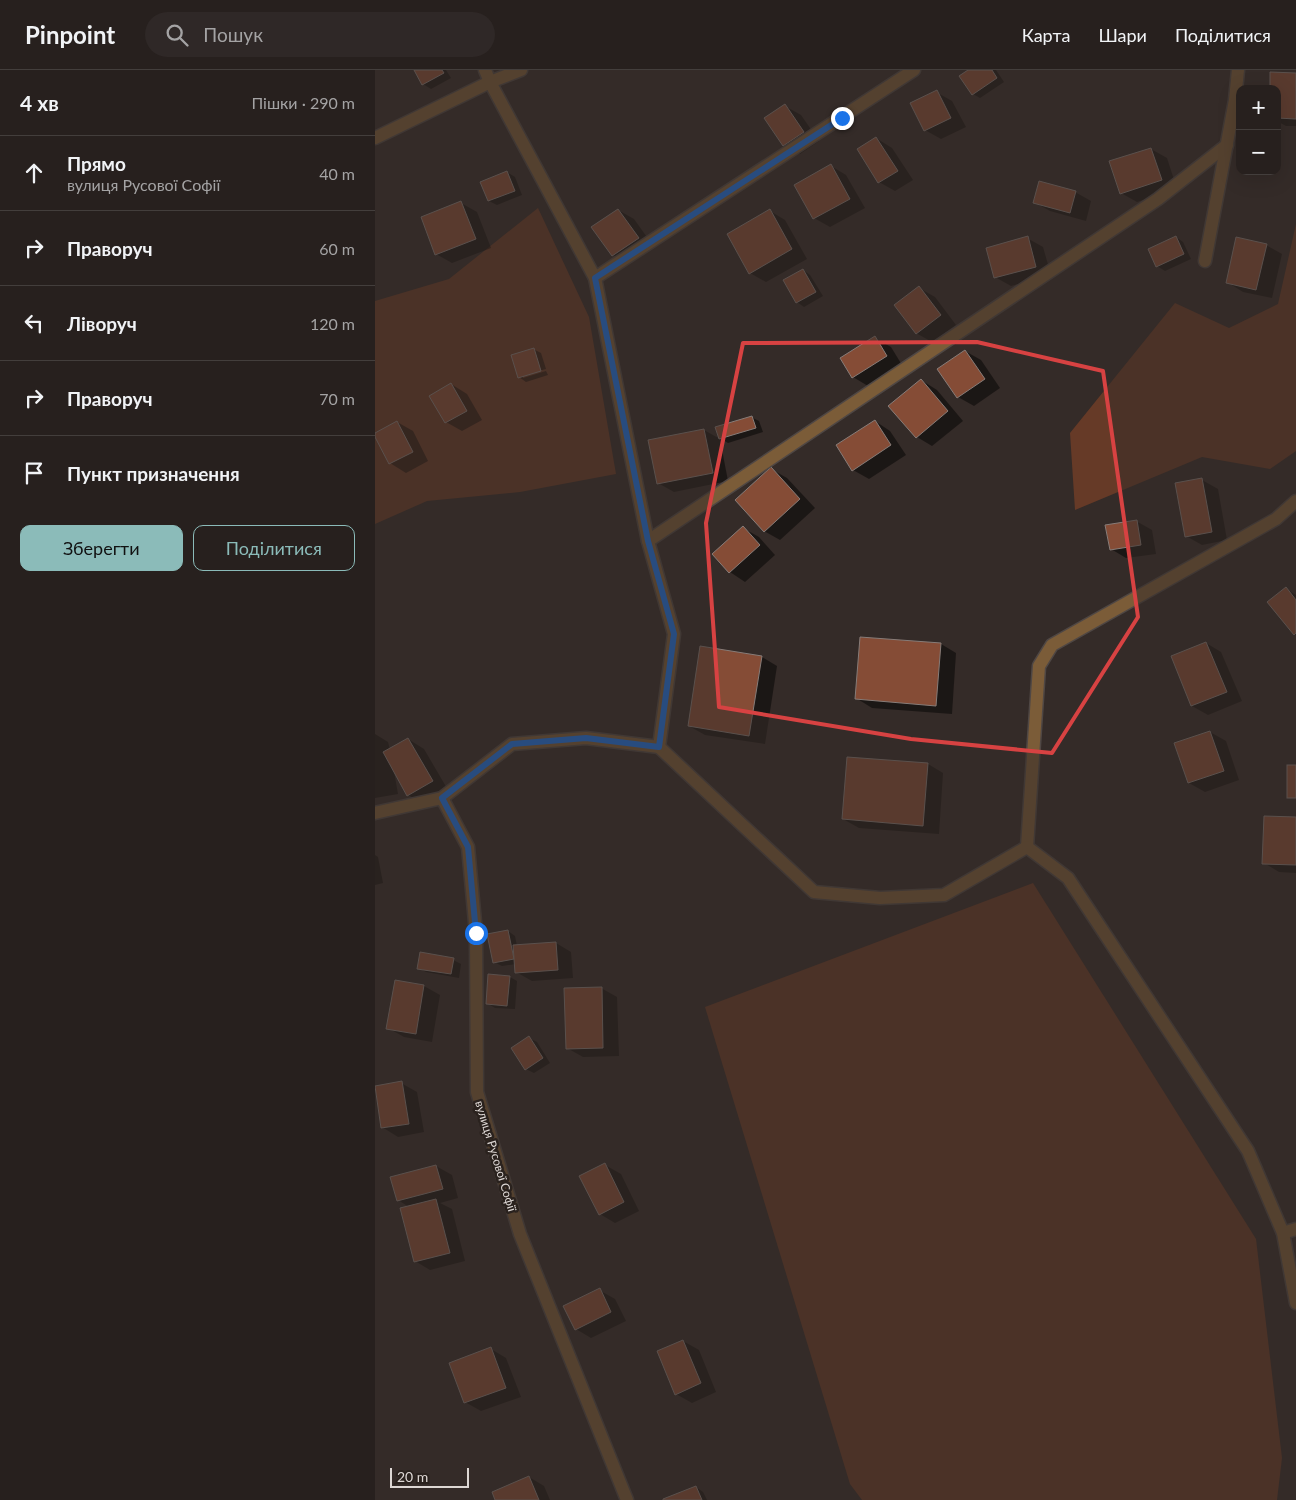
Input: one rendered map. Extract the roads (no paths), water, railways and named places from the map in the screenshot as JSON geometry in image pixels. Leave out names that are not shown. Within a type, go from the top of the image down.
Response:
[{"type":"street","points":[[375,138],[487,76],[521,70]]},
{"type":"street","points":[[595,278],[914,70]]},
{"type":"street","points":[[1205,261],[1235,100],[1238,70]]},
{"type":"street","points":[[487,76],[595,278],[648,541],[674,634],[659,747]]},
{"type":"street","points":[[648,541],[1150,205],[1227,145]]},
{"type":"street","points":[[1027,847],[1039,666],[1052,645],[1276,518],[1296,501]]},
{"type":"street","points":[[375,813],[442,798],[512,744],[586,738],[659,747],[814,892],[880,898],[944,895],[1027,847]]},
{"type":"street","name":"вулиця Русової Софії","points":[[442,798],[468,847],[476,933],[477,1092],[520,1234],[627,1500]]},
{"type":"street","points":[[1027,847],[1068,878],[1248,1151],[1283,1233],[1296,1303]]},
{"type":"street","points":[[1283,1233],[1296,1230]]}]
